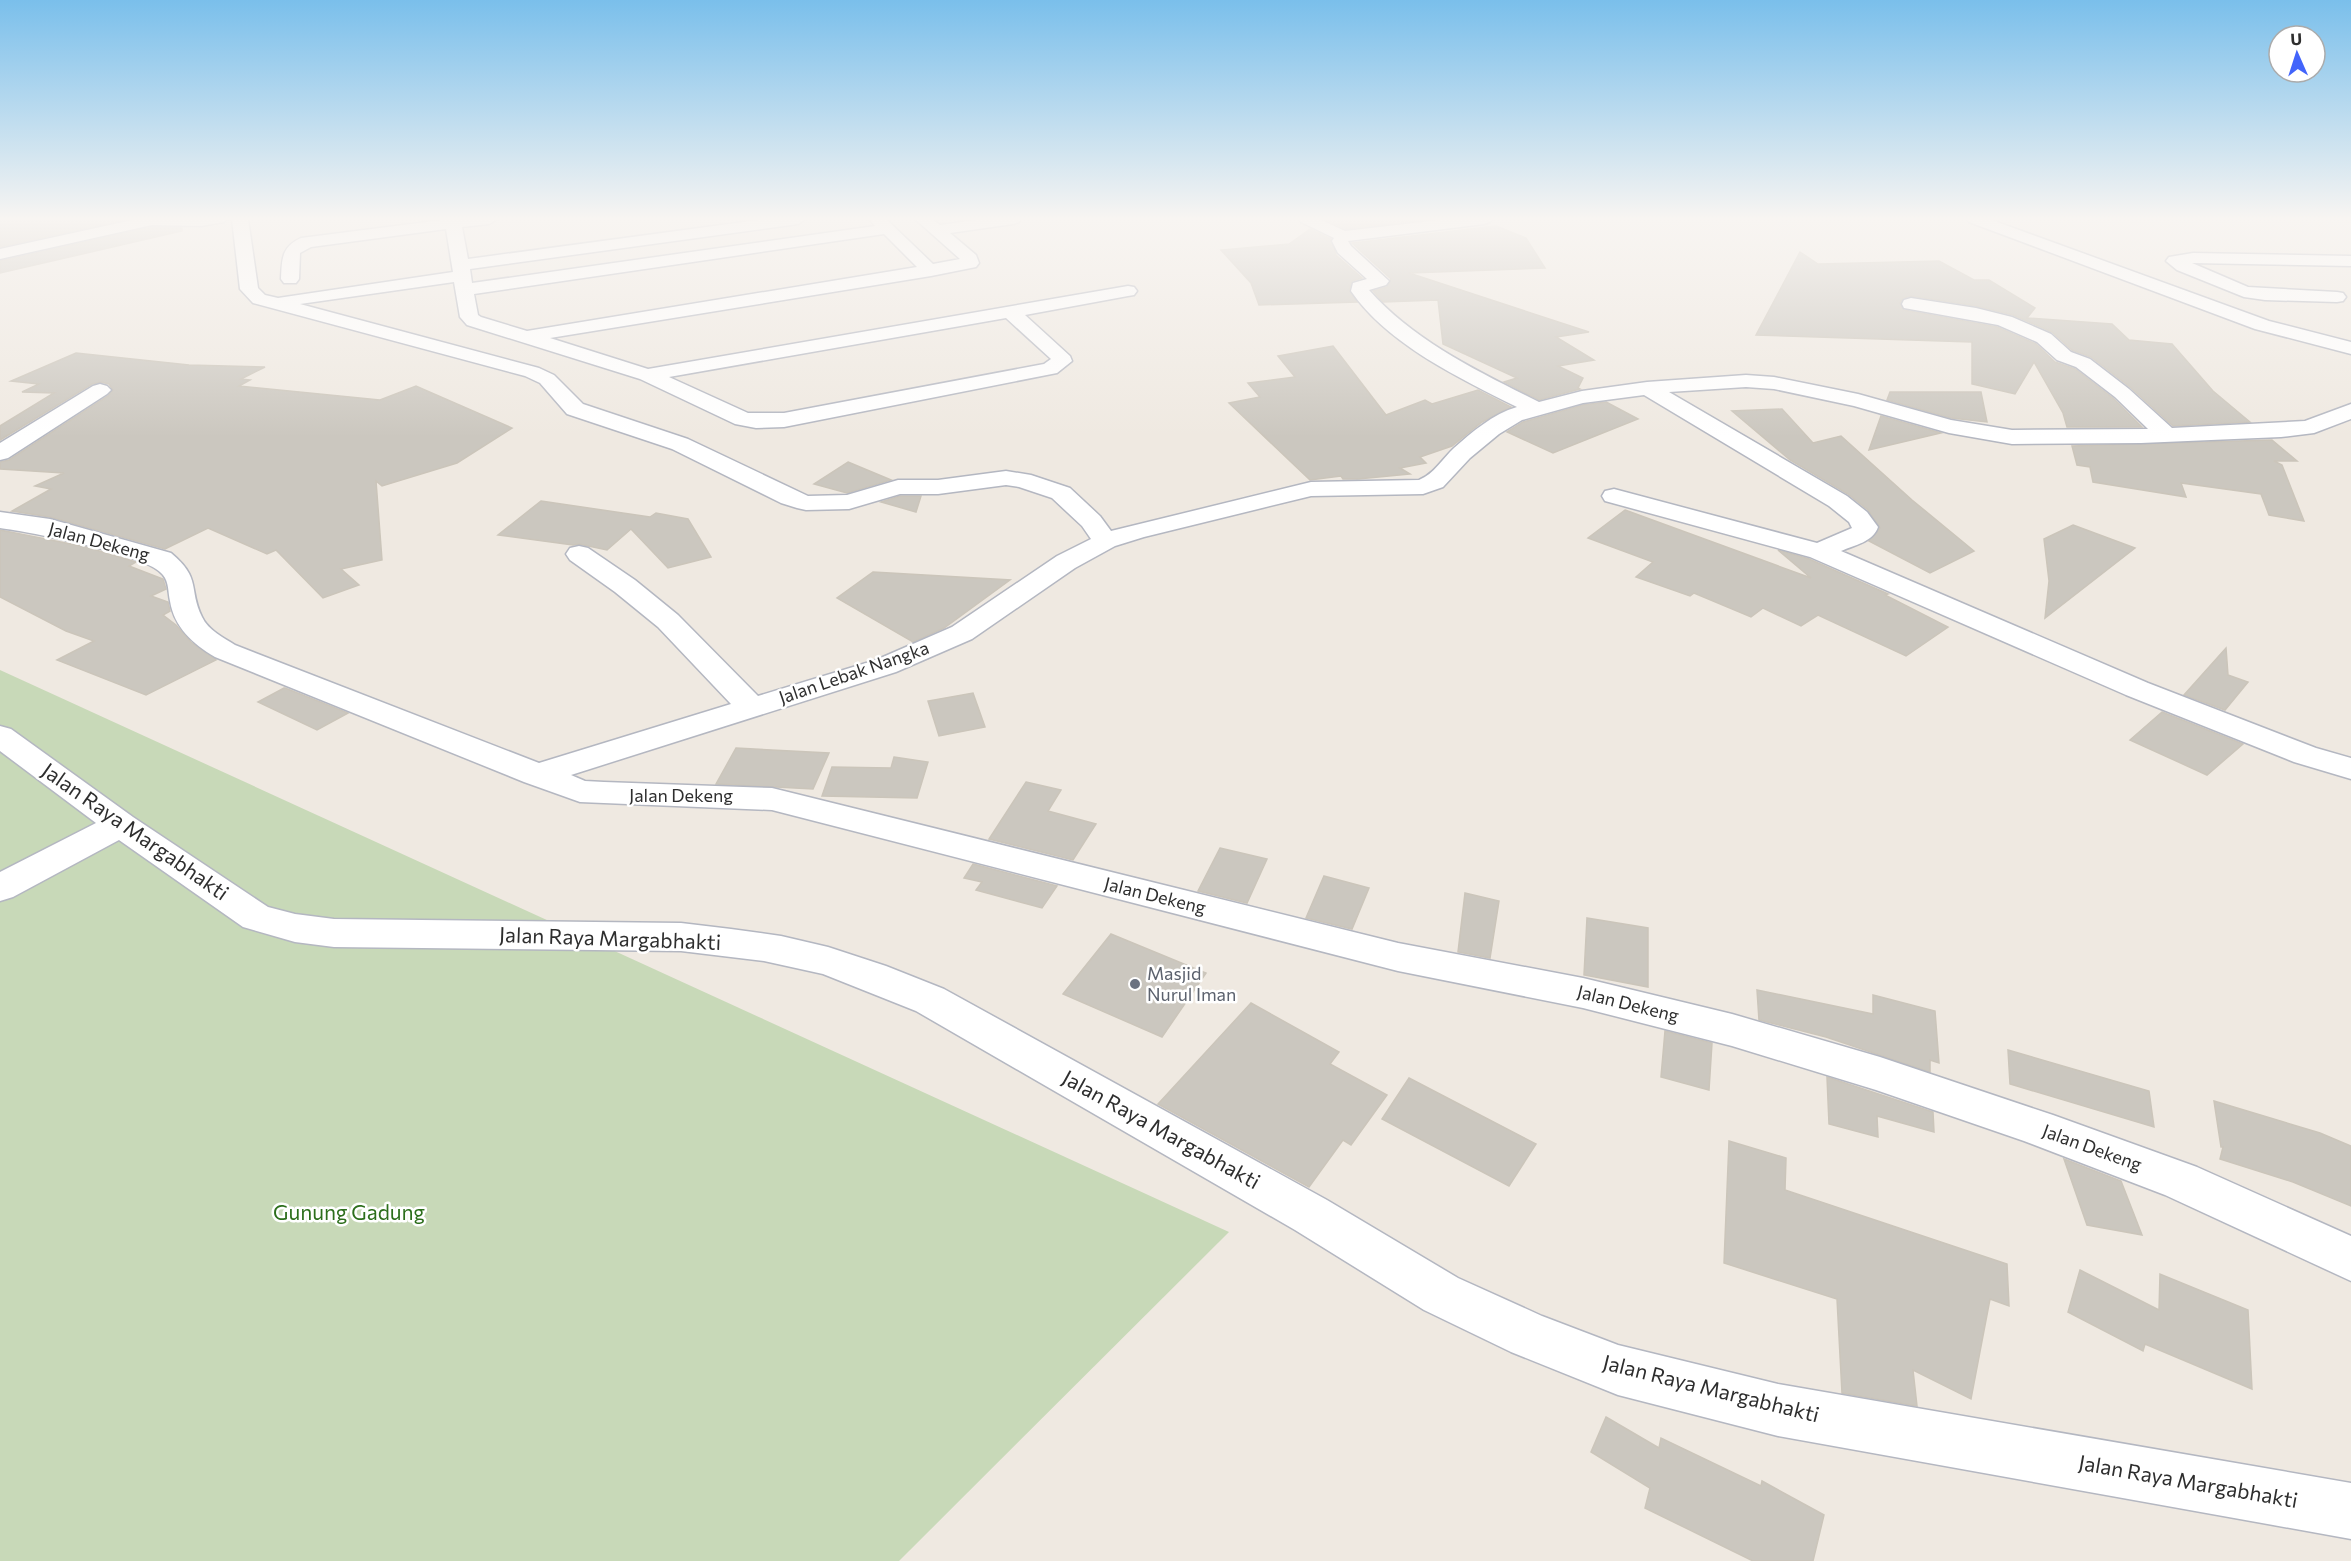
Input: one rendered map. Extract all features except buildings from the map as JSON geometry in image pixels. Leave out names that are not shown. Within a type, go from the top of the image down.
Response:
[{"type":"street","points":[[252,292],[259,299],[272,303],[532,372],[547,379],[575,409],[681,444],[806,503],[849,502],[909,485],[938,486],[1006,478],[1023,480],[1061,493],[1091,521],[1106,541]]},
{"type":"street","points":[[272,303],[354,292]]},
{"type":"street","points":[[465,292],[469,317],[474,321],[647,375],[743,419],[769,421],[1038,372],[1058,366],[1062,361],[1060,356],[1011,312]]},
{"type":"street","points":[[528,336],[802,292]]},
{"type":"street","points":[[647,375],[1123,292]]},
{"type":"street","points":[[1360,292],[1393,326],[1452,363],[1535,408]]},
{"type":"street","points":[[2172,292],[2262,325],[2351,348]]},
{"type":"street","points":[[2244,292],[2265,295],[2337,297]]},
{"type":"street","points":[[1911,304],[2005,321],[2044,338],[2064,356],[2083,363],[2122,393],[2167,435]]},
{"type":"street","name":"Jalan Lebak Nangka","points":[[536,775],[886,666],[932,648],[962,633],[1066,562],[1106,541],[1136,531],[1311,489],[1423,487],[1434,482],[1462,453],[1491,429],[1514,415],[1582,397],[1714,382],[1774,383],[1858,400],[1982,434],[2059,437],[2167,435],[2306,428],[2351,411]]},
{"type":"street","points":[[1647,388],[1838,501],[1858,517],[1865,527],[1863,533],[1819,551]]},
{"type":"street","points":[[0,453],[100,390]]},
{"type":"street","points":[[1614,496],[1819,551],[2137,689],[2305,755],[2351,769]]},
{"type":"street","name":"Jalan Dekeng","points":[[0,520],[50,527],[162,559],[176,570],[187,615],[196,630],[225,651],[580,791],[610,795],[745,796],[772,799],[1398,957],[1583,993],[1732,1030],[1880,1074],[2049,1132],[2181,1181],[2351,1259]]},
{"type":"street","points":[[579,554],[625,586],[668,621],[752,708]]},
{"type":"street","name":"Jalan Raya Margabhakti","points":[[0,736],[121,825],[256,917],[296,928],[334,933],[681,938],[733,943],[812,957],[870,975],[930,1000],[1311,1215],[1441,1294],[1529,1335],[1618,1370],[1778,1410],[2351,1511]]},
{"type":"street","points":[[0,888],[121,825]]},
{"type":"green space","name":"Gunung Gadung","points":[[0,670],[1229,1232],[899,1561],[0,1561]]},
{"type":"place","name":"Masjid Nurul Iman","points":[[1135,984]]}]
